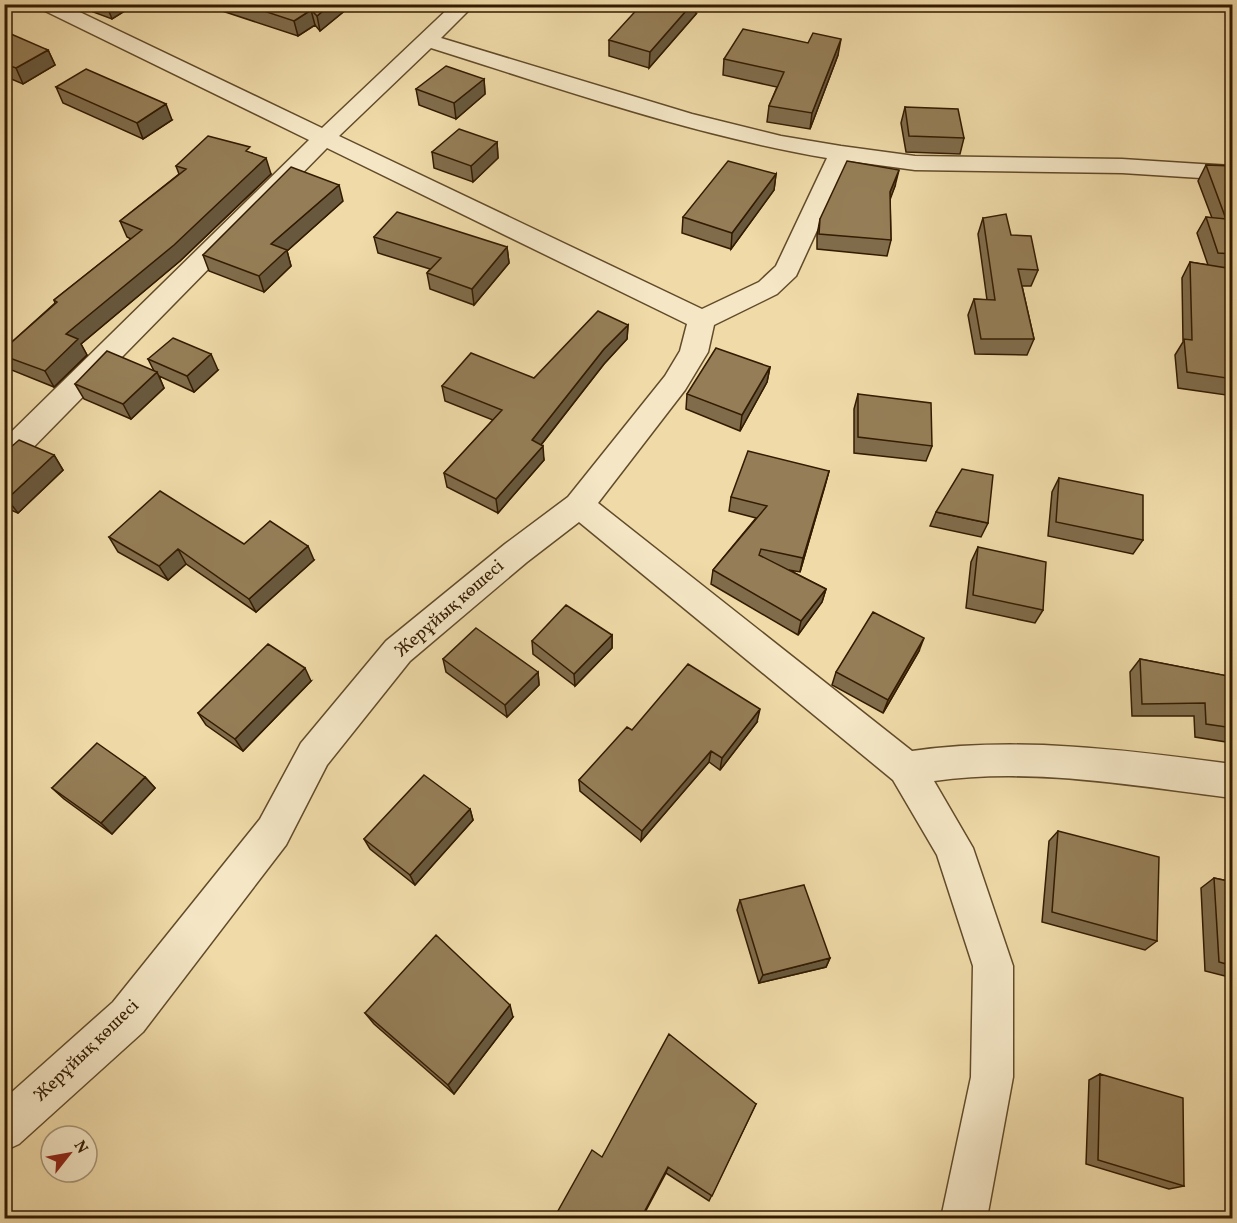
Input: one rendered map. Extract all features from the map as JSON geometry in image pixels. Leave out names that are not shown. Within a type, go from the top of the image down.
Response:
[{"type":"street","points":[[46,4],[702,320],[768,288],[787,270],[841,153]]},
{"type":"street","points":[[4,458],[324,138],[465,4]]},
{"type":"street","points":[[426,40],[684,119],[781,143],[841,153],[915,163],[1122,166],[1233,172]]},
{"type":"street","name":"Жерұйық көшесі","points":[[4,1129],[128,1017],[273,832],[314,754],[398,651],[516,553],[579,505],[675,383],[694,352],[702,320]]},
{"type":"street","points":[[579,505],[906,768],[954,848],[993,966],[992,1077],[964,1218]]},
{"type":"street","points":[[906,768],[956,761],[1056,761],[1233,781]]},
{"type":"building","points":[[243,4],[331,4],[317,16],[311,10],[294,21]]},
{"type":"building","points":[[642,4],[692,4],[650,52],[609,40]]},
{"type":"building","points":[[743,29],[808,43],[813,33],[841,39],[812,113],[769,106],[784,72],[724,59]]},
{"type":"building","points":[[11,34],[48,50],[16,68],[4,64],[4,38]]},
{"type":"building","points":[[446,66],[484,79],[454,103],[416,89]]},
{"type":"building","points":[[86,69],[166,104],[137,123],[56,87]]},
{"type":"building","points":[[905,107],[958,109],[964,138],[909,136]]},
{"type":"building","points":[[459,129],[497,142],[471,166],[432,152]]},
{"type":"building","points":[[208,136],[250,147],[246,151],[266,158],[174,245],[66,334],[78,339],[45,371],[4,356],[4,349],[57,302],[54,300],[142,230],[120,221],[186,169],[176,166]]},
{"type":"building","points":[[728,161],[776,174],[732,233],[683,217]]},
{"type":"building","points":[[847,161],[899,170],[890,192],[891,240],[819,234],[820,219]]},
{"type":"building","points":[[1206,165],[1233,166],[1233,254],[1218,253],[1206,217],[1226,219]]},
{"type":"building","points":[[291,167],[339,185],[271,244],[287,250],[259,276],[203,255]]},
{"type":"building","points":[[397,212],[507,247],[472,289],[427,273],[441,258],[374,237]]},
{"type":"building","points":[[1006,214],[1011,235],[1031,236],[1038,270],[1018,269],[1034,339],[981,339],[974,299],[995,300],[983,218]]},
{"type":"building","points":[[1190,262],[1233,269],[1233,379],[1187,372],[1184,339],[1192,340]]},
{"type":"building","points":[[598,311],[628,325],[604,349],[532,440],[543,446],[496,499],[444,473],[502,410],[442,386],[471,353],[534,378]]},
{"type":"building","points":[[173,338],[211,354],[187,376],[148,359]]},
{"type":"building","points":[[716,348],[770,367],[742,415],[687,394]]},
{"type":"building","points":[[107,351],[157,372],[123,404],[75,384]]},
{"type":"building","points":[[858,394],[931,403],[932,446],[858,437]]},
{"type":"building","points":[[19,440],[54,455],[7,499],[4,498],[4,453]]},
{"type":"building","points":[[748,451],[829,471],[803,558],[761,549],[759,555],[826,589],[801,621],[713,570],[767,506],[731,497]]},
{"type":"building","points":[[962,469],[993,475],[988,523],[936,512]]},
{"type":"building","points":[[1059,478],[1143,495],[1143,540],[1056,522]]},
{"type":"building","points":[[160,491],[244,544],[270,521],[308,546],[249,599],[178,549],[159,566],[109,537]]},
{"type":"building","points":[[978,547],[1046,562],[1043,610],[973,595]]},
{"type":"building","points":[[566,605],[612,635],[574,674],[532,641]]},
{"type":"building","points":[[873,612],[924,638],[888,700],[836,672]]},
{"type":"building","points":[[476,628],[538,672],[505,705],[443,659]]},
{"type":"building","points":[[268,644],[305,668],[235,739],[198,713]]},
{"type":"building","points":[[1140,659],[1233,677],[1233,728],[1206,724],[1205,703],[1142,704]]},
{"type":"building","points":[[688,664],[760,709],[722,758],[711,751],[642,831],[579,780],[627,727],[632,730]]},
{"type":"building","points":[[97,743],[145,777],[101,823],[52,788]]},
{"type":"building","points":[[424,775],[470,809],[410,875],[364,839]]},
{"type":"building","points":[[1058,831],[1159,857],[1157,941],[1052,912]]},
{"type":"building","points":[[1214,878],[1233,882],[1233,966],[1219,962]]},
{"type":"building","points":[[804,885],[830,958],[763,975],[740,900]]},
{"type":"building","points":[[436,935],[510,1005],[448,1085],[365,1013]]},
{"type":"building","points":[[669,1034],[756,1104],[712,1196],[668,1167],[641,1218],[554,1218],[592,1150],[602,1157]]},
{"type":"building","points":[[1100,1074],[1183,1098],[1184,1186],[1098,1160]]}]
